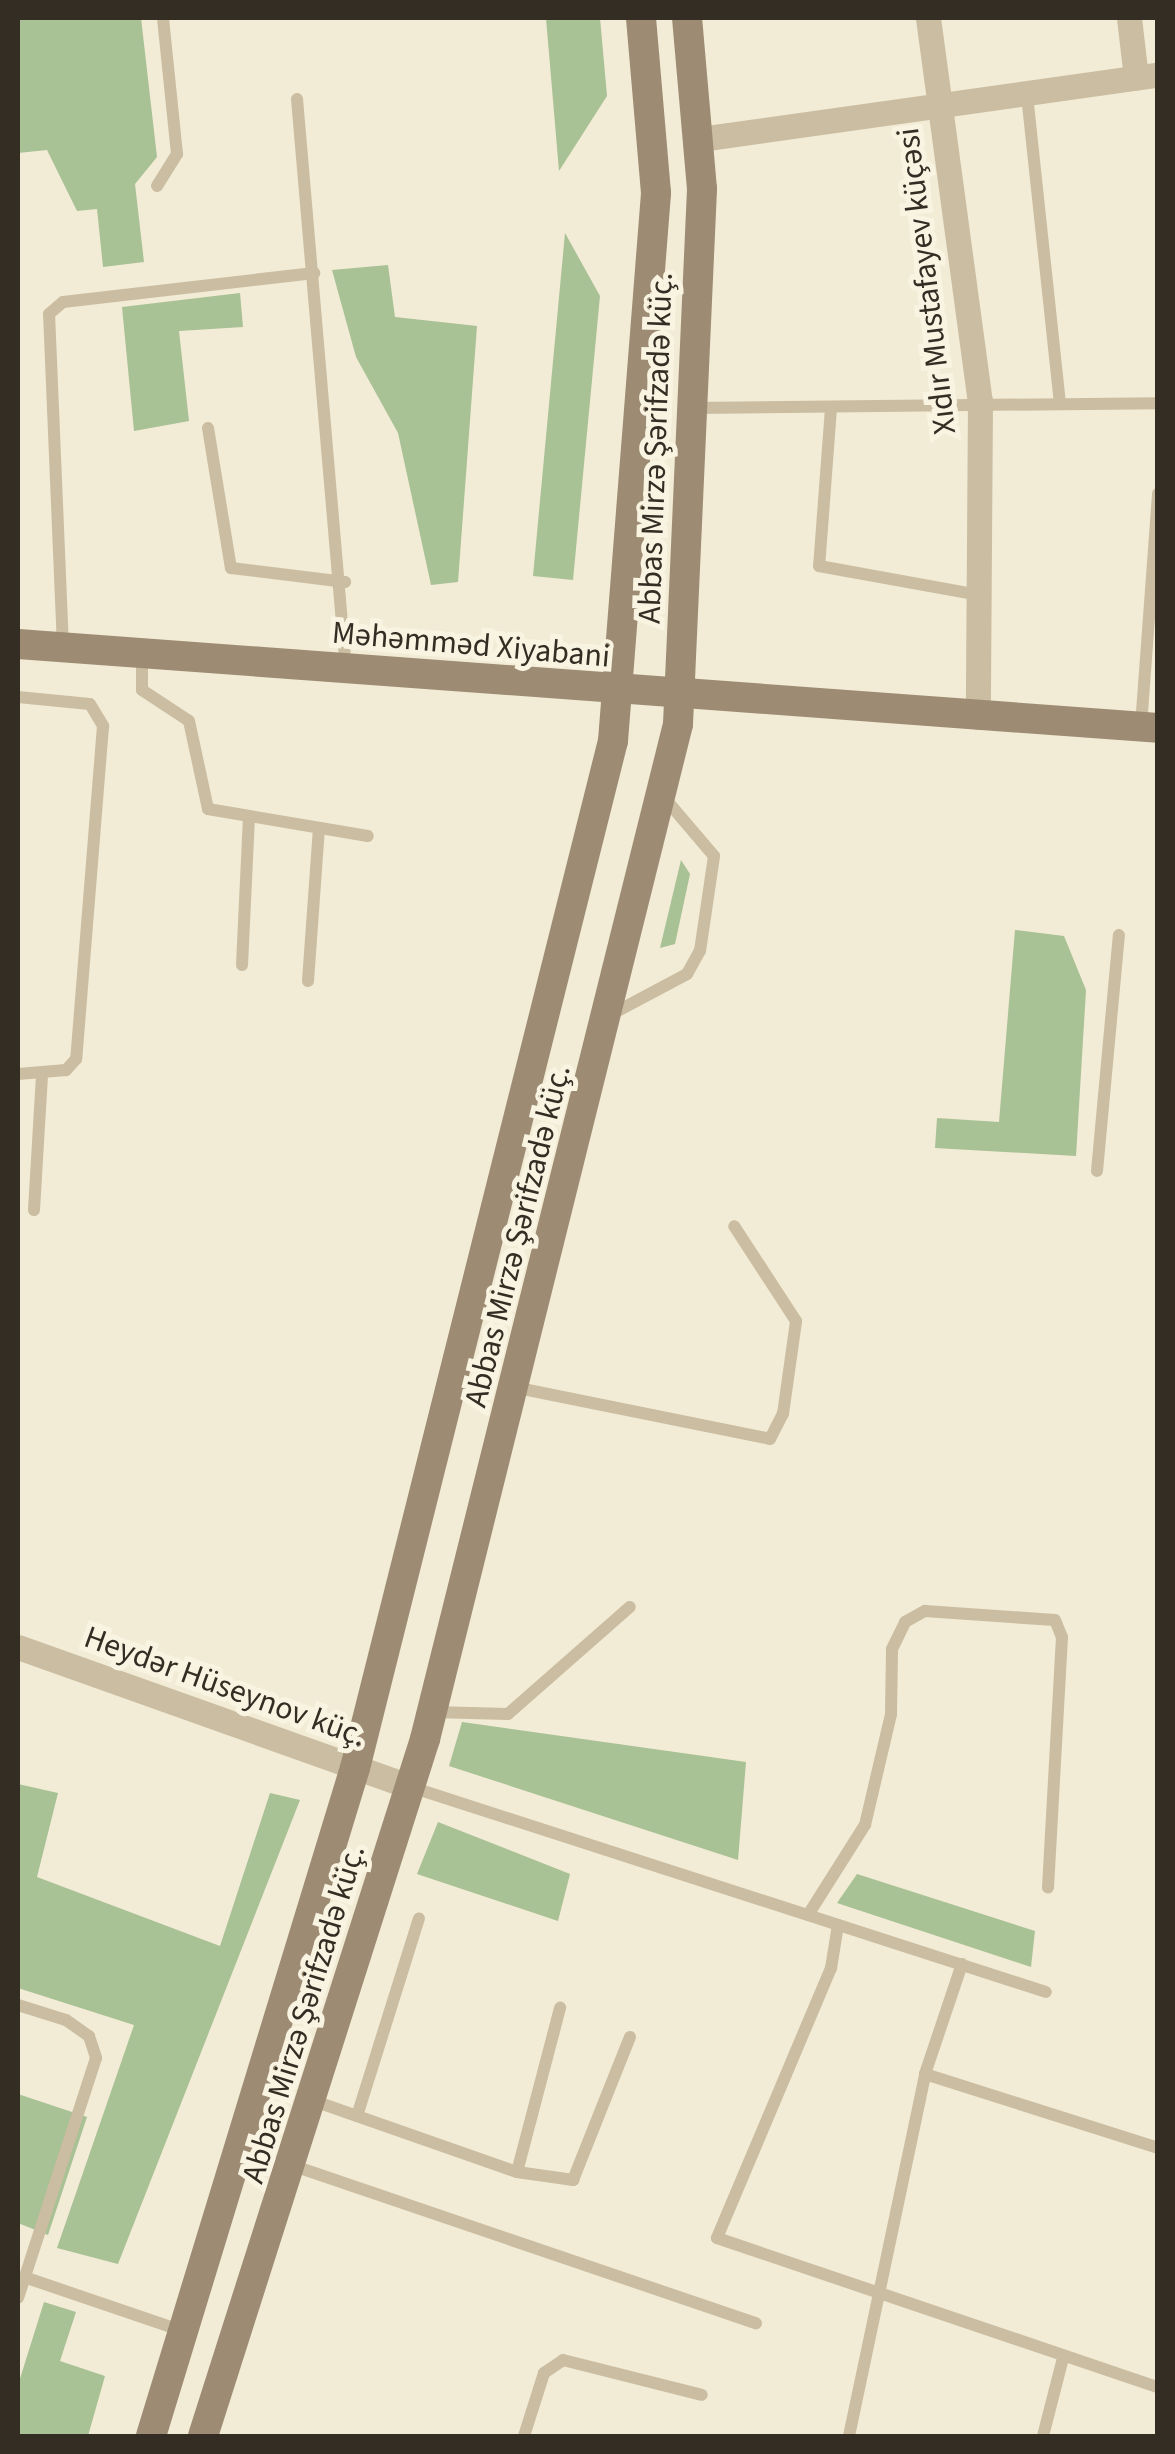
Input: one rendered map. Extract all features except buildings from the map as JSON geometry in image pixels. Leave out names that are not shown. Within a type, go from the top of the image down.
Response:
[{"type":"main road","name":"Abbas Mirzə Şərifzadə küç.","points":[[151,2436],[186,2332],[355,1768],[468,1339],[619,693],[656,193],[641,18]]},
{"type":"main road","name":"Abbas Mirzə Şərifzadə küç.","points":[[202,2436],[316,2102],[412,1787],[518,1388],[662,795],[681,698],[694,408],[700,139],[687,18]]},
{"type":"main road","name":"Məhəmməd Xiyabani","points":[[18,644],[681,698],[1149,727]]},
{"type":"street","name":"Xıdır Mustafayev küçəsi","points":[[928,18],[980,402],[978,717]]},
{"type":"street","points":[[700,139],[1147,76],[1128,18]]},
{"type":"street","name":"Heydər Hüseynov küç.","points":[[18,1647],[412,1787]]},
{"type":"lane","points":[[157,186],[178,154],[163,18]]},
{"type":"lane","points":[[1028,94],[1060,402]]},
{"type":"lane","points":[[297,99],[345,582],[346,668]]},
{"type":"lane","points":[[62,647],[49,314],[62,302],[314,273]]},
{"type":"lane","points":[[694,408],[1158,403]]},
{"type":"lane","points":[[831,408],[819,566],[978,595]]},
{"type":"lane","points":[[208,428],[231,568],[345,582]]},
{"type":"lane","points":[[1149,727],[1158,494]]},
{"type":"lane","points":[[142,653],[142,690],[188,721],[208,808],[249,820],[368,836]]},
{"type":"lane","points":[[18,697],[90,704],[103,726],[76,1059],[42,1074],[18,1074]]},
{"type":"lane","points":[[607,1016],[686,974],[700,951],[714,856],[662,795]]},
{"type":"lane","points":[[242,966],[249,820]]},
{"type":"lane","points":[[308,981],[318,830]]},
{"type":"lane","points":[[1097,1171],[1119,935]]},
{"type":"lane","points":[[34,1210],[42,1074]]},
{"type":"lane","points":[[518,1388],[770,1439],[784,1414],[796,1321],[734,1226]]},
{"type":"lane","points":[[432,1712],[508,1714],[630,1607]]},
{"type":"lane","points":[[808,1915],[865,1825],[892,1714],[892,1649],[906,1622],[925,1611],[1055,1620],[1062,1637],[1048,1888]]},
{"type":"lane","points":[[412,1787],[1046,1992]]},
{"type":"lane","points":[[357,2116],[420,1918]]},
{"type":"lane","points":[[838,1925],[831,1968],[717,2238],[872,2296],[1158,2388]]},
{"type":"lane","points":[[849,2436],[872,2296],[924,2074],[962,1964]]},
{"type":"lane","points":[[18,2004],[66,2020],[88,2036],[96,2058],[18,2298]]},
{"type":"lane","points":[[518,2172],[560,2008]]},
{"type":"lane","points":[[316,2102],[554,2181],[584,2170],[630,2036]]},
{"type":"lane","points":[[924,2074],[1158,2148]]},
{"type":"lane","points":[[294,2166],[756,2323]]},
{"type":"lane","points":[[24,2277],[186,2332]]},
{"type":"lane","points":[[1043,2436],[1063,2358]]},
{"type":"lane","points":[[524,2436],[544,2373],[563,2360],[702,2395]]},
{"type":"green space","points":[[18,18],[141,18],[157,157],[135,184],[144,262],[103,267],[97,209],[77,211],[47,150],[18,153]]},
{"type":"green space","points":[[546,18],[600,18],[607,96],[559,171]]},
{"type":"green space","points":[[565,233],[600,296],[573,580],[533,576]]},
{"type":"green space","points":[[388,265],[395,317],[477,326],[458,582],[431,585],[398,433],[356,357],[332,270]]},
{"type":"green space","points":[[240,293],[243,327],[179,331],[189,421],[134,431],[122,307]]},
{"type":"green space","points":[[681,860],[690,874],[675,944],[660,948]]},
{"type":"green space","points":[[1015,930],[1064,936],[1086,990],[1076,1156],[935,1148],[937,1118],[999,1122]]},
{"type":"green space","points":[[462,1722],[746,1762],[738,1860],[449,1766]]},
{"type":"green space","points":[[18,1784],[58,1793],[37,1877],[220,1946],[270,1793],[300,1800],[118,2264],[57,2248],[134,2025],[18,1988]]},
{"type":"green space","points":[[438,1822],[570,1874],[558,1921],[417,1874]]},
{"type":"green space","points":[[857,1874],[1035,1931],[1031,1967],[837,1903]]},
{"type":"green space","points":[[18,2094],[87,2117],[48,2235],[18,2223]]},
{"type":"green space","points":[[44,2302],[76,2312],[60,2361],[105,2376],[88,2436],[18,2436],[18,2385]]}]
